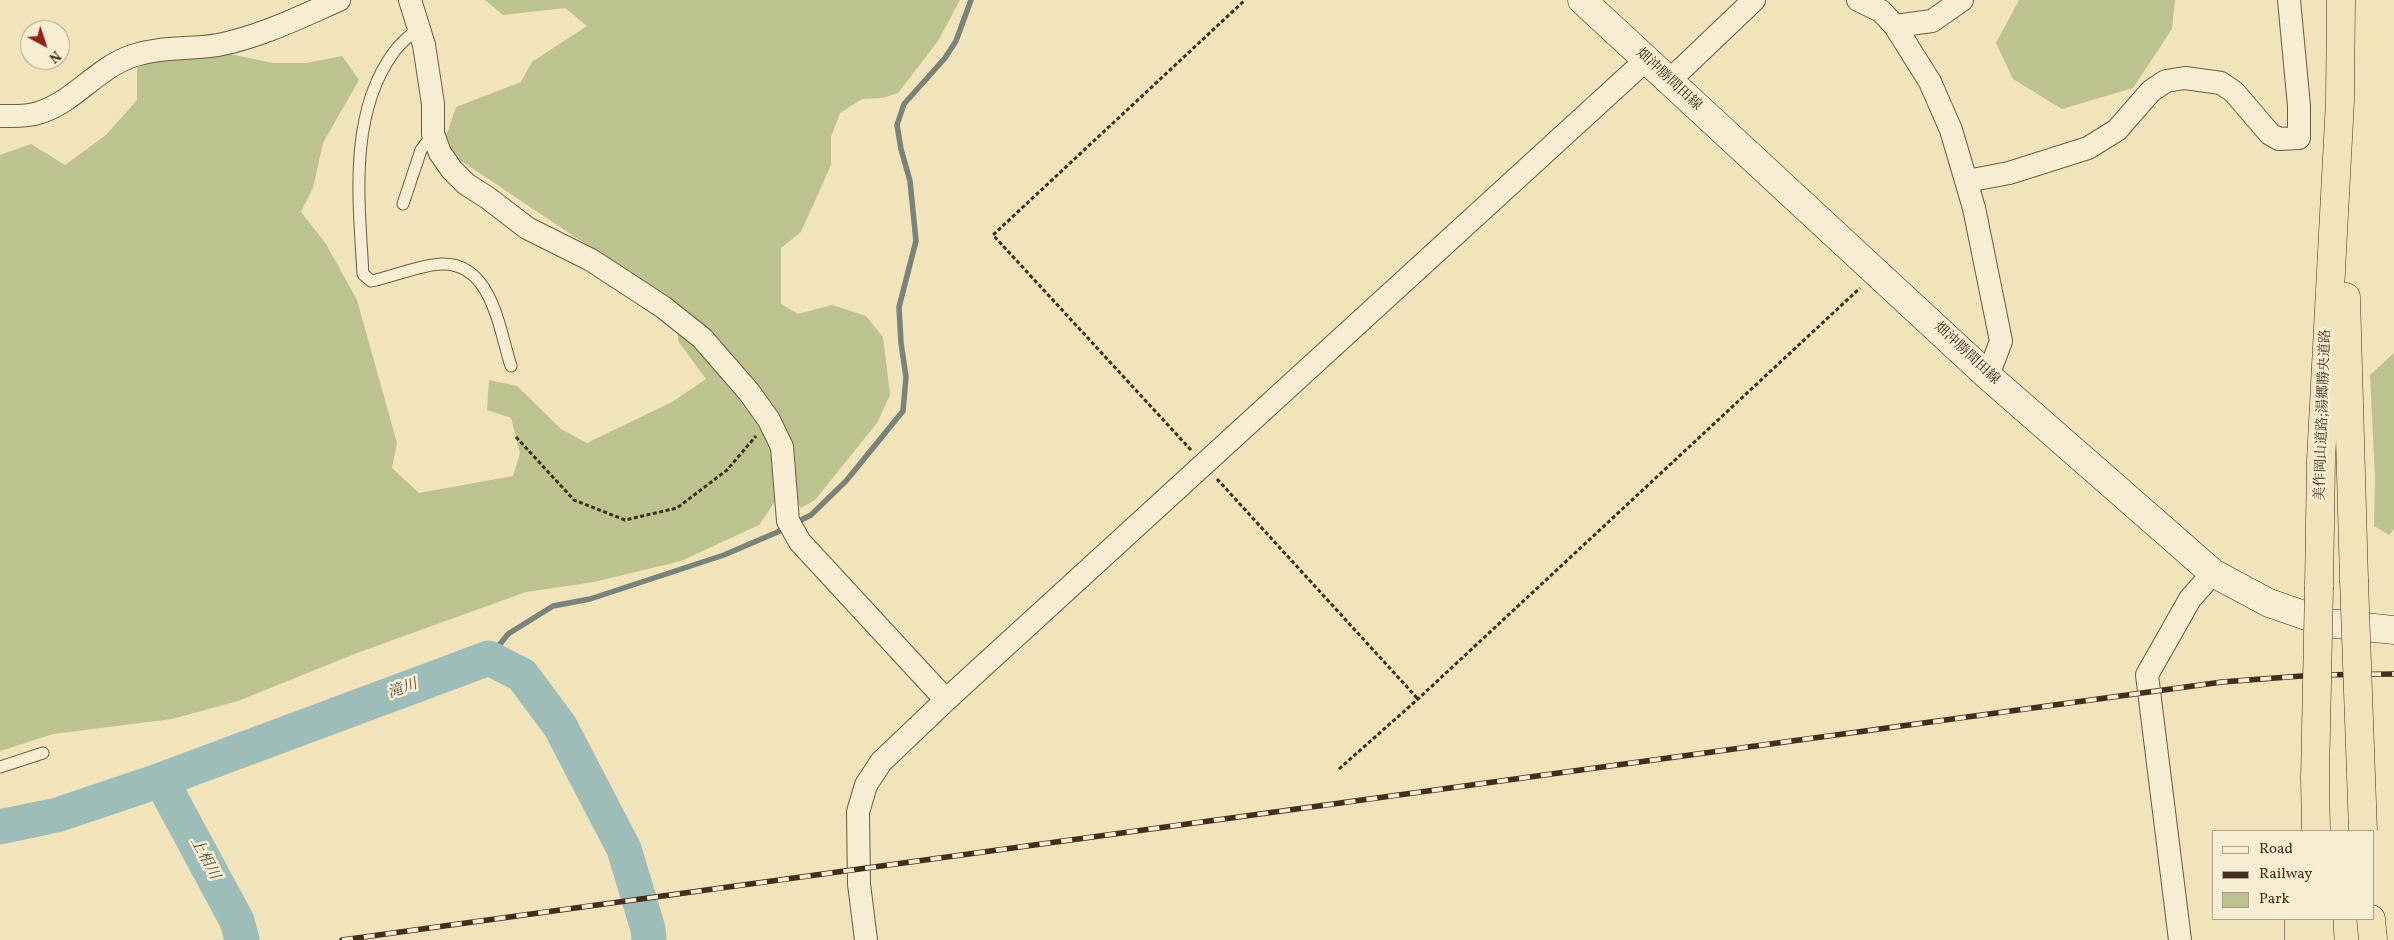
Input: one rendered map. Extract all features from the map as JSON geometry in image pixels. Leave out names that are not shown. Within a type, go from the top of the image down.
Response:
[{"type":"highway","name":"美作岡山道路;湯郷勝央道路","points":[[2316,830],[2315,778],[2321,460],[2340,101],[2341,0]]},
{"type":"highway","points":[[2340,101],[2363,830]]},
{"type":"highway","points":[[2299,920],[2299,940]]},
{"type":"highway","points":[[2319,920],[2320,940]]},
{"type":"highway","points":[[2371,920],[2373,940]]},
{"type":"main road","name":"畑沖勝間田線","points":[[1582,0],[1876,270],[1988,376],[2213,573],[2269,603],[2327,623],[2394,630]]},
{"type":"street","points":[[0,116],[38,113],[59,103],[103,71],[130,57],[166,48],[217,45],[256,35],[339,0]]},
{"type":"street","points":[[410,0],[424,45],[432,104],[433,134],[440,153],[466,184],[528,228],[591,260],[615,275],[663,307],[702,338],[749,392],[769,420],[782,448],[788,520],[793,532],[800,542],[946,700]]},
{"type":"street","points":[[1669,81],[1754,0]]},
{"type":"street","points":[[1858,0],[1881,10],[1895,26],[1930,82],[1952,130],[1966,182],[2001,341],[1988,376]]},
{"type":"street","points":[[1895,26],[1932,21],[1962,0]]},
{"type":"street","points":[[1966,182],[2009,173],[2088,148],[2117,130],[2151,91],[2166,81],[2185,78],[2220,83],[2234,92],[2270,134],[2278,139],[2299,138],[2299,106],[2289,0]]},
{"type":"street","points":[[866,940],[859,884],[858,812],[866,785],[881,762],[946,700],[1646,60]]},
{"type":"street","points":[[2180,940],[2147,675],[2190,599],[2213,573]]},
{"type":"lane","points":[[418,28],[394,51],[377,82],[360,140],[359,180],[363,274],[371,281],[440,264],[455,265],[476,276],[490,295],[511,366]]},
{"type":"lane","points":[[403,204],[421,150],[433,134]]},
{"type":"lane","points":[[0,767],[43,753]]},
{"type":"path","points":[[1245,0],[993,235],[1418,699]]},
{"type":"path","points":[[1339,769],[1418,699],[1864,284],[1876,270]]},
{"type":"path","points":[[516,437],[574,500],[625,520],[677,508],[727,470],[769,420]]},
{"type":"green space","points":[[485,0],[960,0],[938,41],[898,93],[883,98],[862,99],[840,113],[831,137],[831,165],[801,232],[781,248],[781,304],[798,314],[832,305],[866,316],[883,337],[890,395],[877,423],[815,500],[801,508],[792,498],[774,503],[759,525],[681,561],[594,582],[526,592],[357,653],[238,701],[172,719],[53,734],[0,751],[0,155],[31,144],[65,165],[106,135],[137,100],[137,68],[171,53],[225,53],[273,63],[307,63],[342,56],[359,80],[323,143],[313,188],[301,212],[326,244],[357,300],[397,443],[392,468],[419,493],[513,476],[520,453],[511,418],[487,410],[489,380],[517,386],[561,429],[587,443],[672,402],[706,379],[678,341],[678,306],[442,148],[456,107],[521,82],[532,62],[587,26],[565,8],[503,15]]},
{"type":"green space","points":[[2019,0],[2175,0],[2172,29],[2133,88],[2062,109],[2013,79],[1996,43]]},
{"type":"green space","points":[[2394,353],[2394,529],[2389,535],[2374,526],[2375,478],[2370,375]]},
{"type":"waterway","points":[[795,523],[811,515],[846,481],[903,411],[906,377],[901,343],[899,307],[916,241],[910,181],[901,149],[897,125],[904,104],[945,58],[956,41],[971,0]]},
{"type":"waterway","points":[[489,658],[508,634],[553,606],[590,599],[724,555],[787,528]]},
{"type":"waterway","name":"滝川","points":[[0,827],[57,815],[161,780],[489,658],[522,675],[560,726],[624,849],[648,929],[649,940]]},
{"type":"waterway","name":"上相川","points":[[161,780],[237,921],[242,940]]},
{"type":"railway","points":[[342,940],[2222,682],[2315,675],[2394,674]]}]
